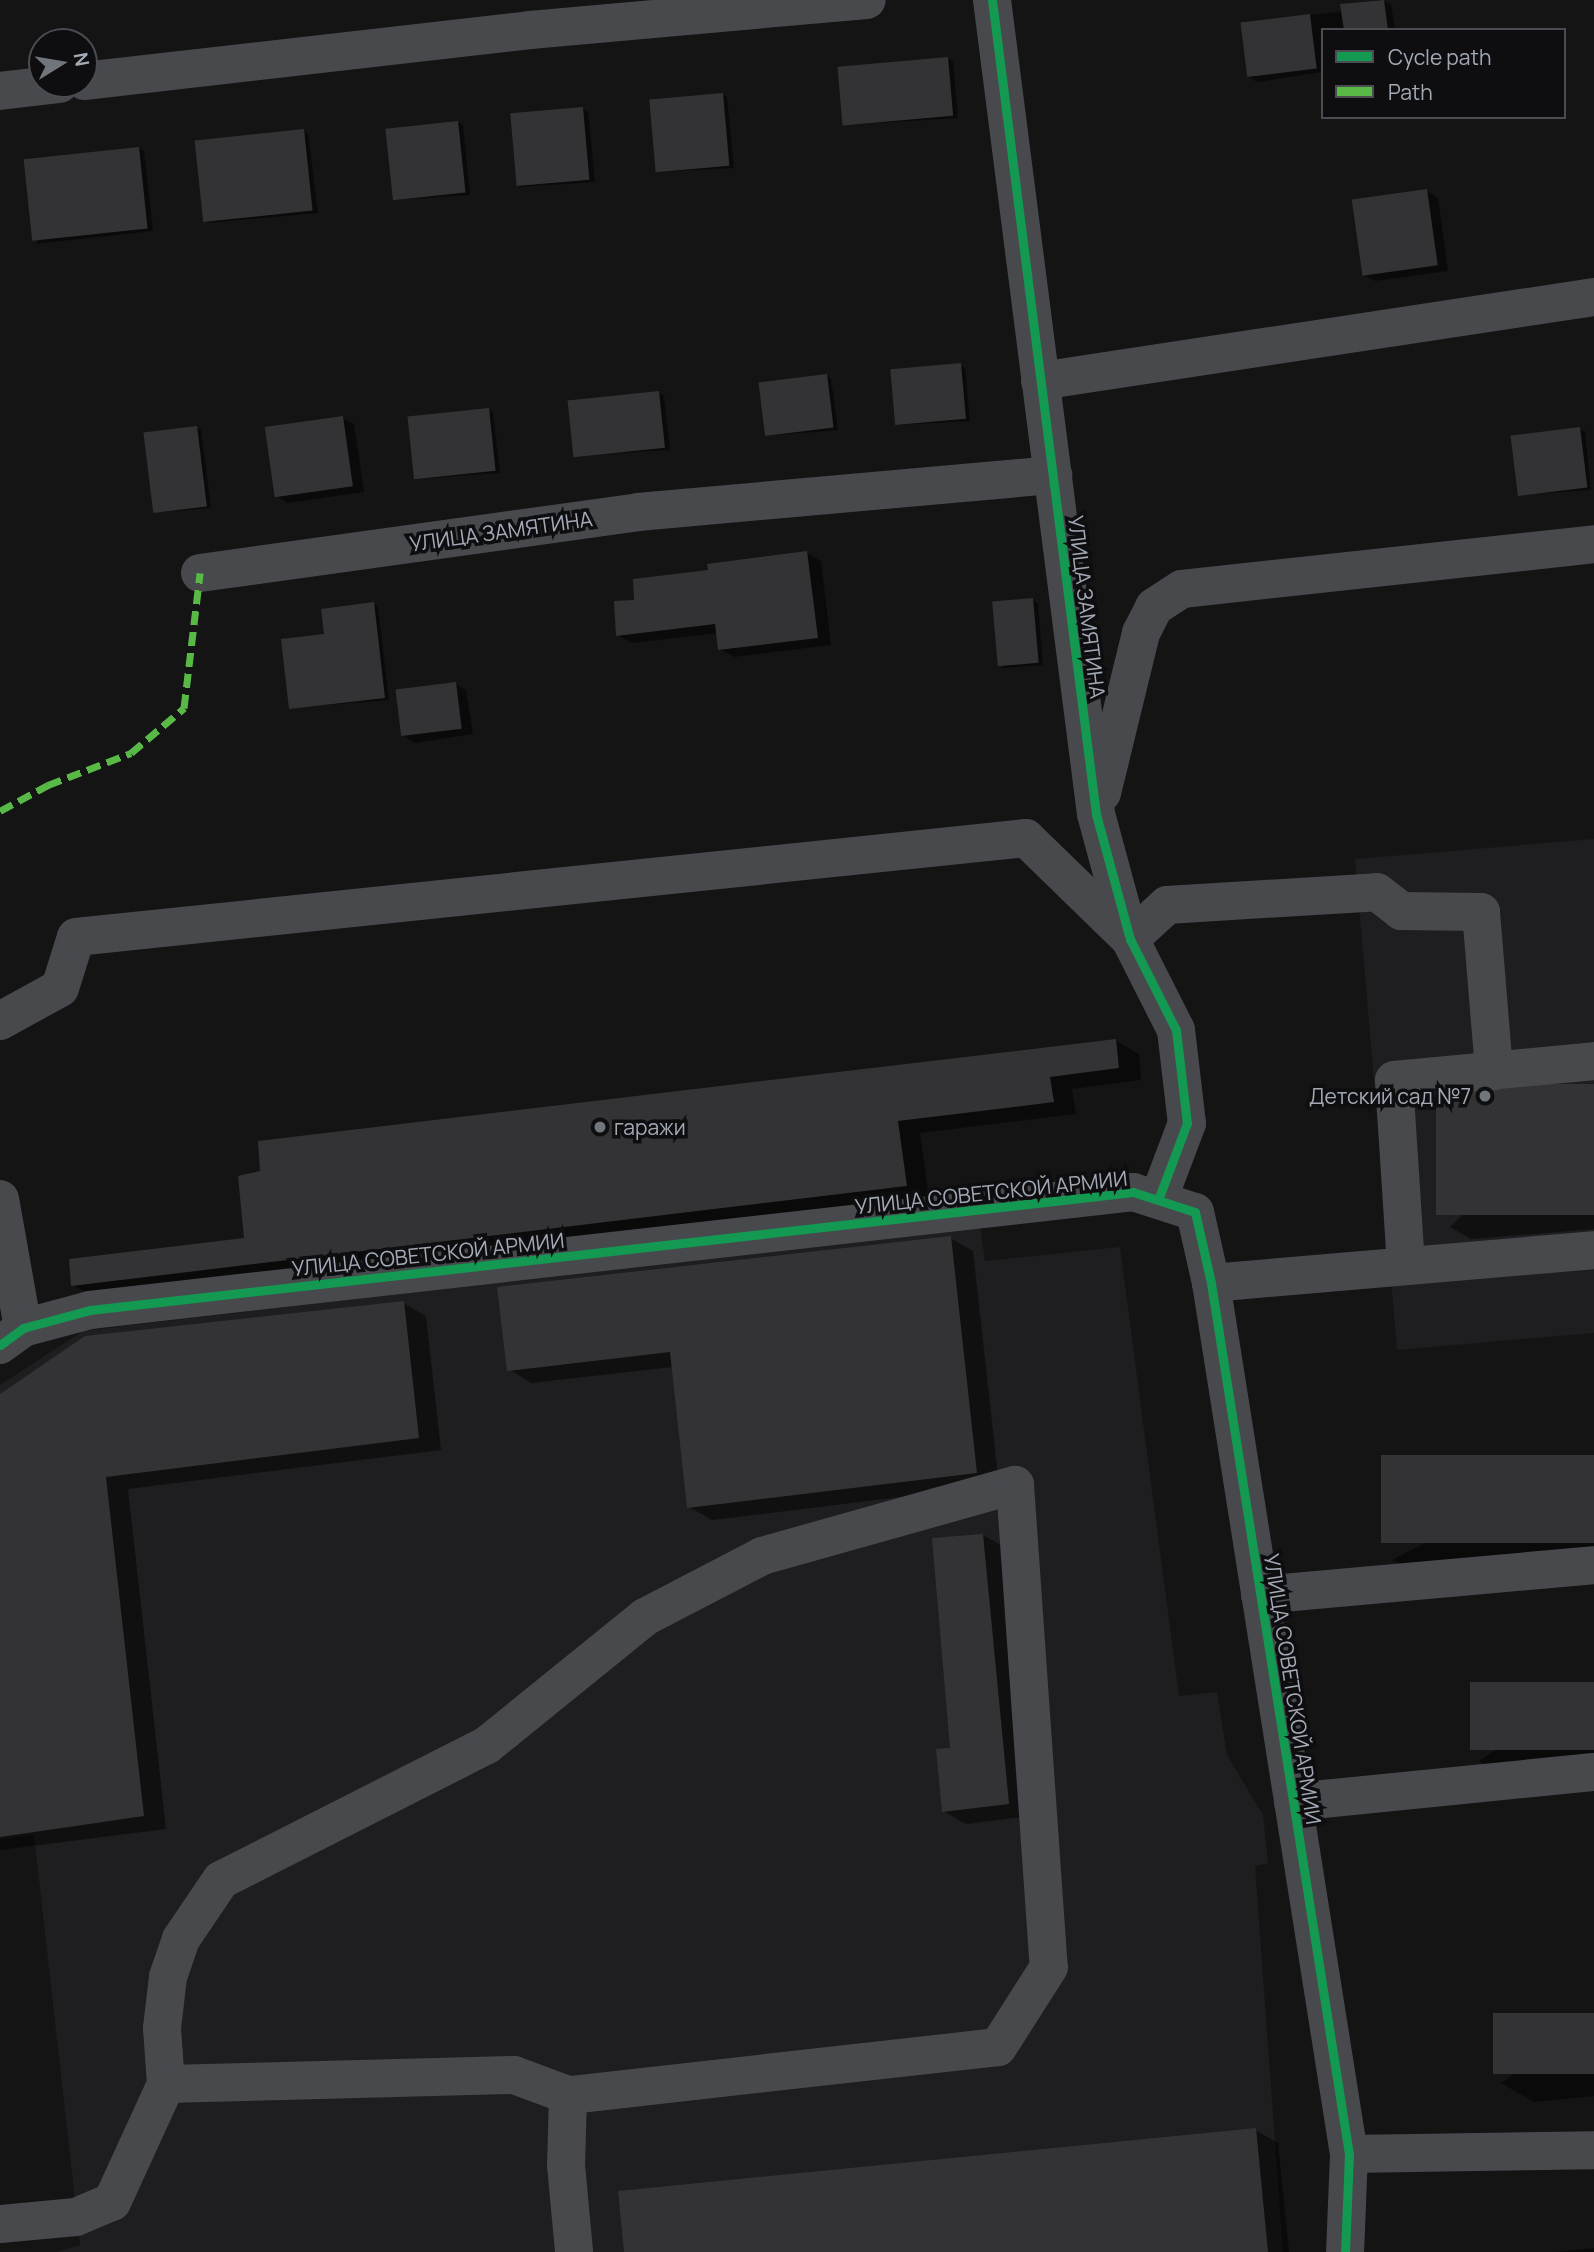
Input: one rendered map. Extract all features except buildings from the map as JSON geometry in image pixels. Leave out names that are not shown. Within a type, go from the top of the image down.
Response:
[{"type":"street","points":[[98,79],[530,30],[867,0]]},
{"type":"street","name":"УЛИЦА ЗАМЯТИНА","points":[[992,0],[1096,814],[1130,939],[1176,1030],[1187,1123],[1158,1200]]},
{"type":"street","points":[[0,91],[28,88]]},
{"type":"street","points":[[1040,381],[1594,297]]},
{"type":"street","name":"УЛИЦА ЗАМЯТИНА","points":[[200,573],[638,512],[1053,475]]},
{"type":"street","name":"УЛИЦА ЗАМЯТИНА","points":[[1096,814],[1141,632],[1154,607],[1182,589],[1594,544]]},
{"type":"street","points":[[0,1021],[61,988],[76,937],[1026,838],[1130,939],[1167,905],[1377,892],[1401,911],[1481,912],[1494,1071]]},
{"type":"street","points":[[1406,1266],[1394,1080],[1594,1061]]},
{"type":"street","name":"УЛИЦА СОВЕТСКОЙ АРМИИ","points":[[11,1337],[90,1310],[1133,1192],[1195,1212],[1211,1283],[1349,2154],[1345,2252]]},
{"type":"street","points":[[0,1199],[11,1337]]},
{"type":"street","points":[[1211,1283],[1594,1250]]},
{"type":"street","points":[[0,2224],[76,2217],[112,2202],[166,2084],[162,2028],[168,1977],[181,1939],[221,1880],[487,1745],[645,1617],[762,1556],[1015,1485],[1049,1967],[998,2047],[568,2095],[514,2075],[166,2084]]},
{"type":"street","points":[[1260,1595],[1594,1565]]},
{"type":"street","points":[[1293,1802],[1594,1772]]},
{"type":"street","points":[[568,2095],[566,2165],[574,2252]]},
{"type":"street","points":[[1349,2154],[1594,2150]]},
{"type":"shaded area","name":"Детский сад №7","points":[[1594,839],[1594,1333],[1397,1350],[1355,859]]},
{"type":"shaded area","points":[[980,1225],[985,1261],[1120,1247],[1179,1696],[1217,1692],[1227,1755],[1263,1815],[1268,1863],[1255,1866],[1283,2252],[55,2252],[80,2245],[34,1835],[0,1839],[0,1385],[83,1331]]},
{"type":"marked path","points":[[0,811],[48,785],[131,753],[184,708],[200,573]]},
{"type":"cycle path","points":[[992,0],[1096,814],[1130,939],[1176,1030],[1187,1123],[1158,1200]]},
{"type":"cycle path","points":[[0,1345],[23,1328],[90,1310],[1133,1192],[1195,1212],[1211,1283],[1349,2154],[1345,2252]]},
{"type":"place","name":"Детский сад №7","points":[[1485,1096]]},
{"type":"place","name":"гаражи","points":[[600,1127]]}]
